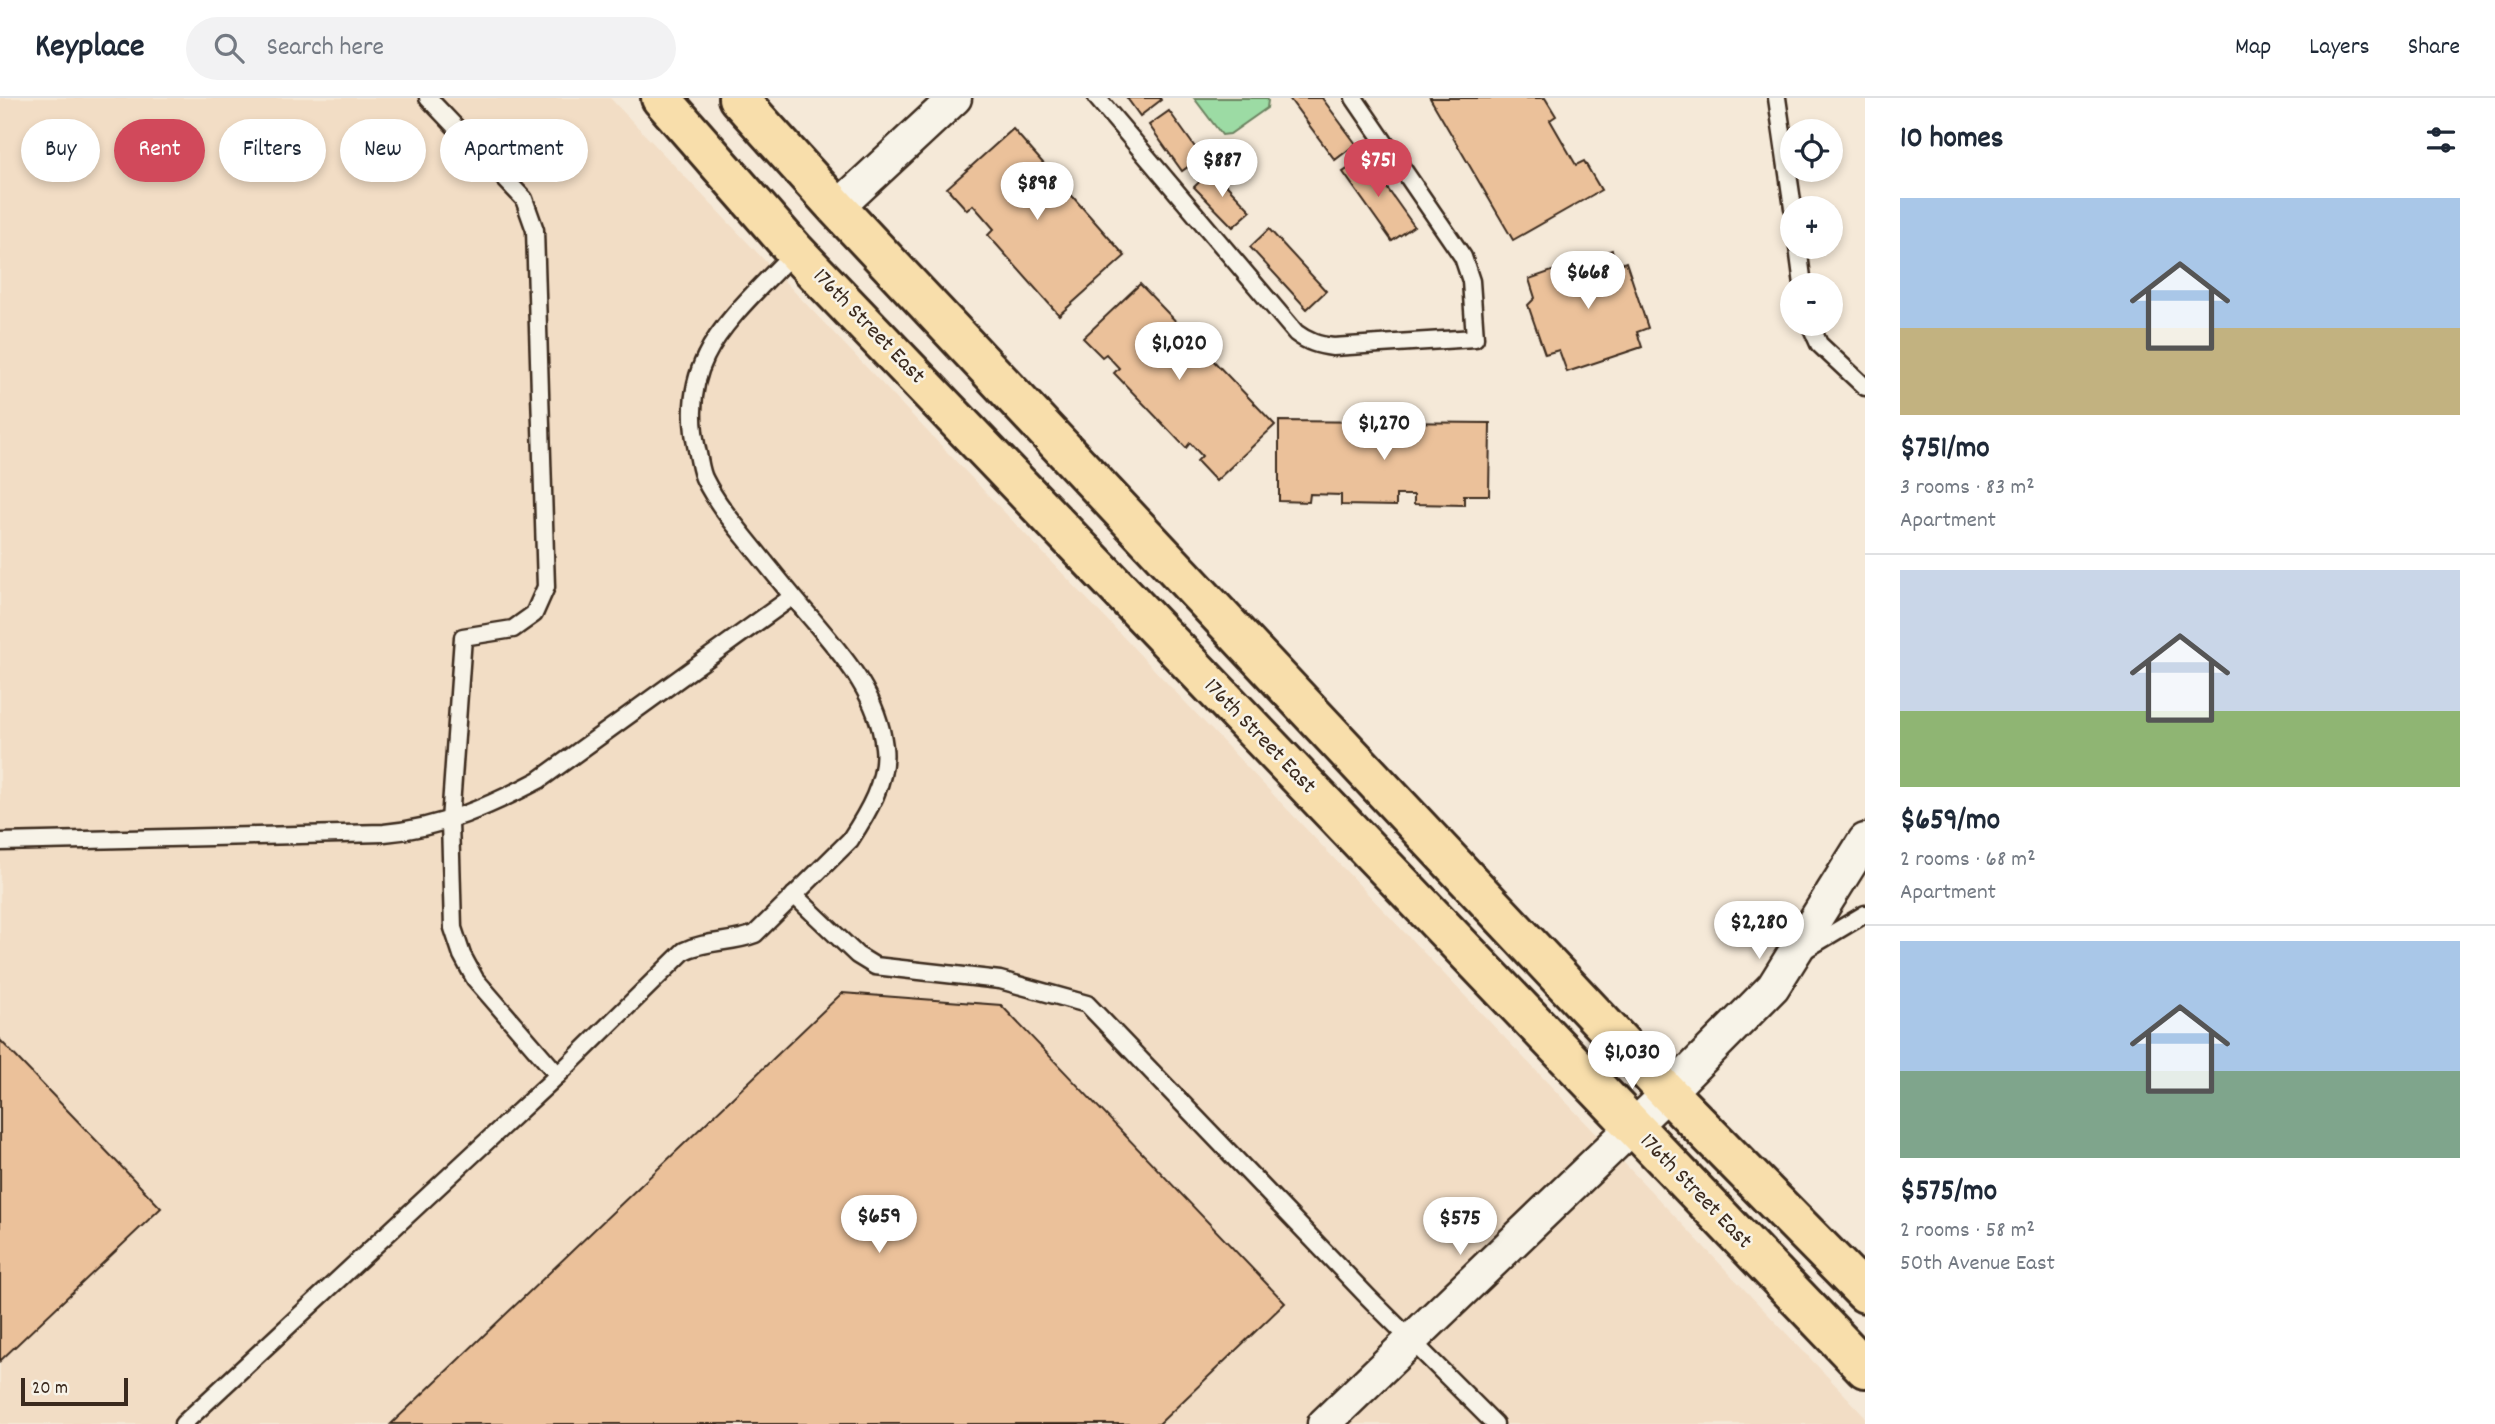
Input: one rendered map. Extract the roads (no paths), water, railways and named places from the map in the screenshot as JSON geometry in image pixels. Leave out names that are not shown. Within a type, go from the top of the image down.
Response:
[{"type":"main road","name":"176th Street East","points":[[662,98],[795,251],[1865,1368]]},
{"type":"main road","points":[[708,98],[740,124],[788,153]]},
{"type":"main road","points":[[738,98],[837,208],[1668,1093],[1865,1293]]},
{"type":"street","points":[[837,208],[955,98]]},
{"type":"street","points":[[1324,1424],[1668,1093],[1773,987],[1865,839]]},
{"type":"lane","points":[[428,98],[524,199],[535,230],[546,587],[534,614],[513,629],[463,637],[450,821],[453,928],[462,955],[475,979],[558,1075]]},
{"type":"lane","points":[[1097,98],[1303,339],[1317,345],[1333,347],[1475,338],[1471,281],[1463,257],[1354,98]]},
{"type":"lane","points":[[1777,98],[1791,196]]},
{"type":"lane","points":[[183,1424],[558,1075],[684,951],[696,945],[743,939],[755,934],[850,840],[862,822],[881,777],[884,748],[869,695],[856,673],[727,515],[704,478],[692,428],[693,398],[705,357],[722,330],[795,251]]},
{"type":"lane","points":[[1815,336],[1819,344],[1865,387]]},
{"type":"lane","points":[[0,842],[384,833],[415,830],[450,821],[499,801],[539,780],[792,597]]},
{"type":"lane","points":[[794,895],[857,955],[874,966],[1000,980],[1087,1004],[1410,1341],[1495,1424]]},
{"type":"lane","points":[[1792,957],[1865,914]]}]
